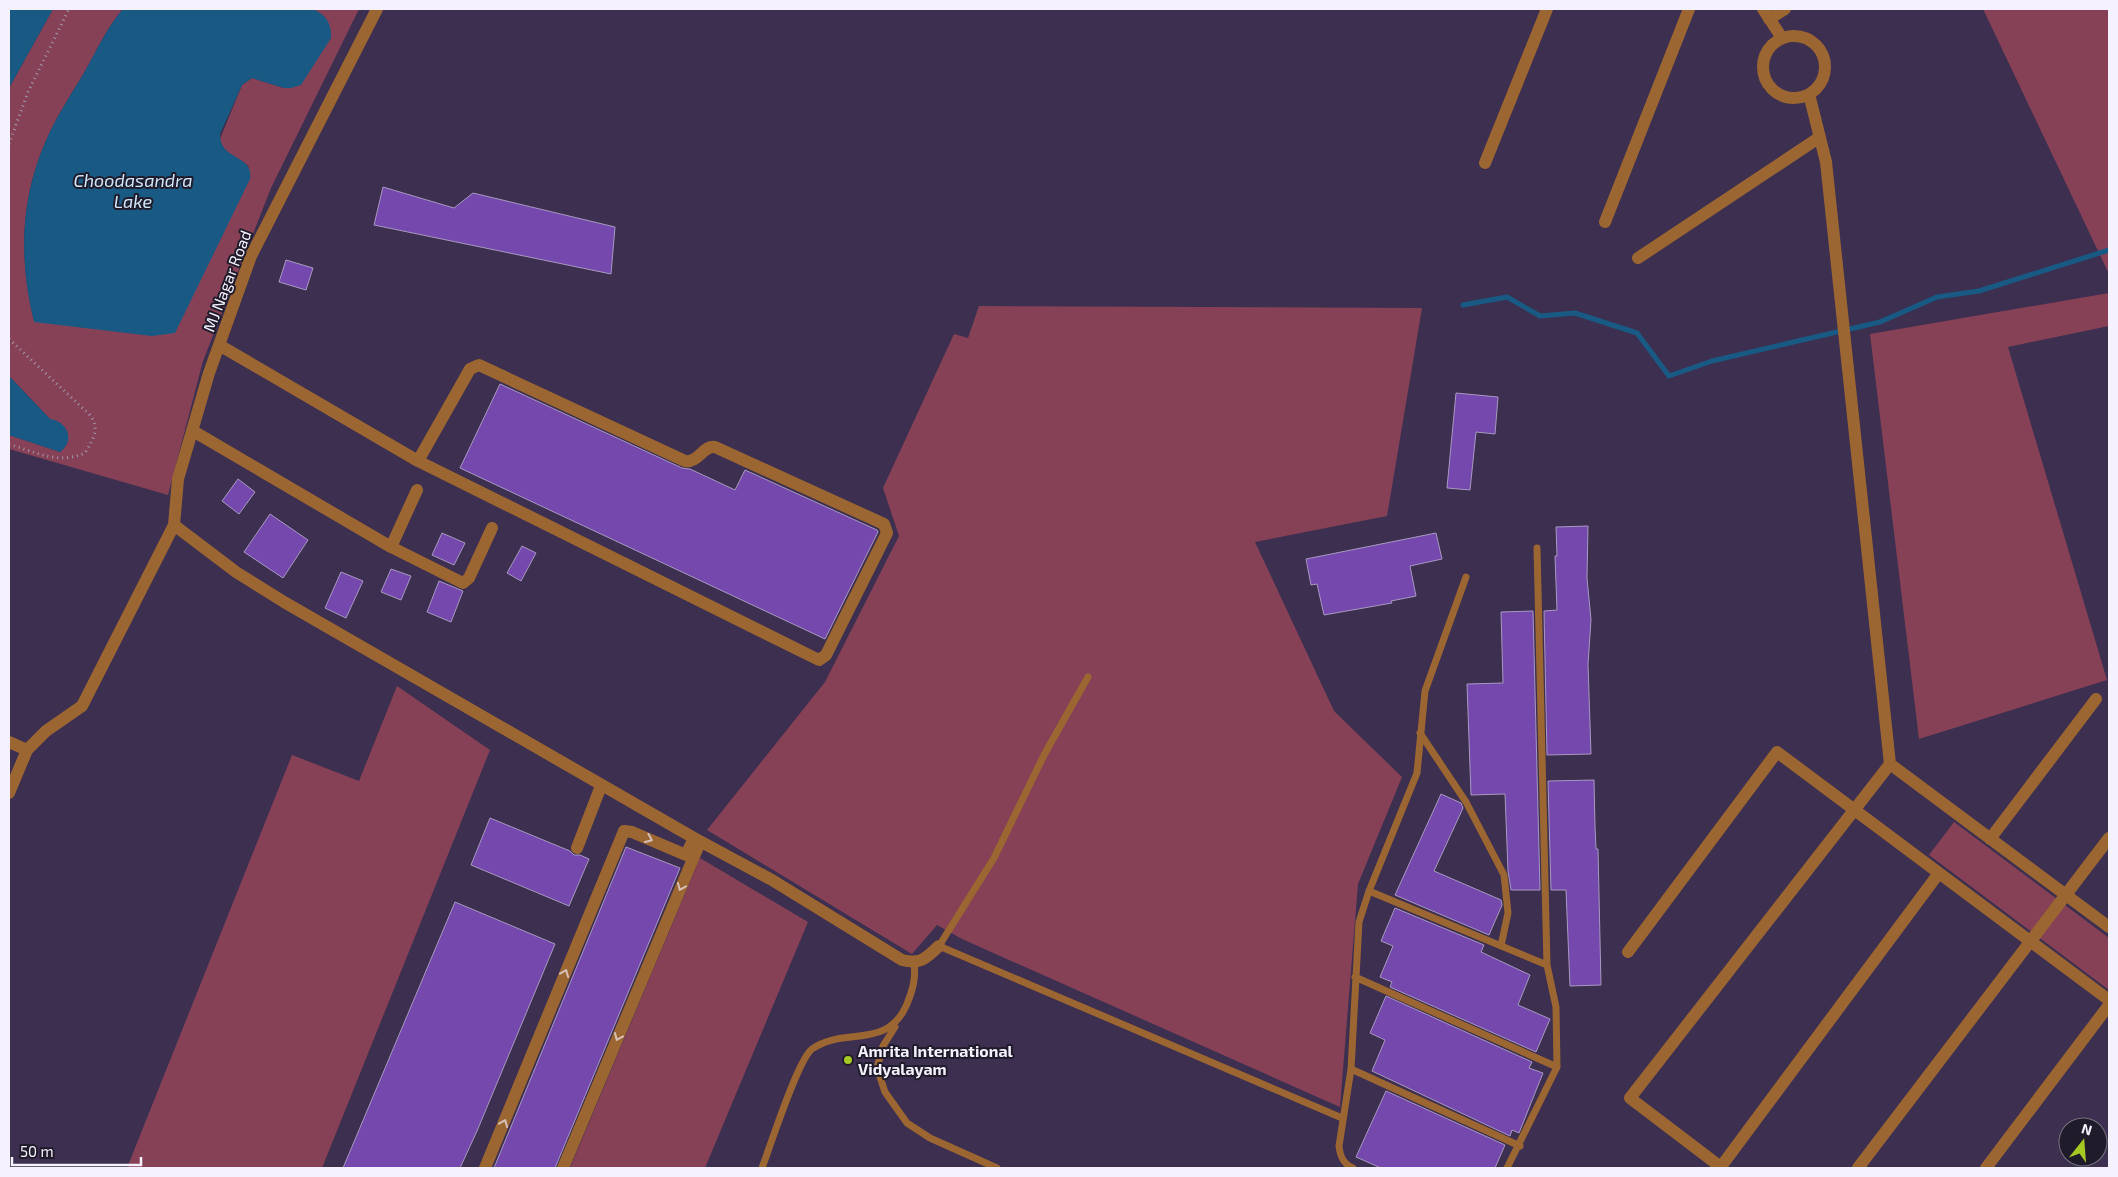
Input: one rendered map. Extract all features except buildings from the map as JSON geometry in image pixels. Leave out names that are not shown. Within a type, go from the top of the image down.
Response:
[{"type":"street","name":"MJ Nagar Road","points":[[174,525],[178,479],[219,345],[251,256],[377,9]]},
{"type":"street","points":[[1486,163],[1547,9]]},
{"type":"street","points":[[1605,222],[1689,9]]},
{"type":"street","points":[[1782,38],[1766,14],[1786,9]]},
{"type":"street","points":[[1791,35],[1809,39],[1817,44],[1822,52],[1826,70],[1819,87],[1809,94],[1797,98],[1788,98],[1780,95],[1767,83],[1762,66],[1764,57],[1768,49],[1782,38],[1791,35]]},
{"type":"street","points":[[1809,94],[1826,162],[1890,764],[1630,1098],[1721,1168],[1939,873]]},
{"type":"street","points":[[1638,258],[1820,136]]},
{"type":"street","points":[[219,345],[418,461],[819,660],[826,655],[887,533],[884,524],[715,447],[708,448],[695,460],[685,461],[479,365],[470,369],[418,461]]},
{"type":"street","points":[[193,431],[391,547],[463,583],[469,578],[492,528]]},
{"type":"street","points":[[391,547],[417,490]]},
{"type":"street","points":[[9,793],[27,750],[46,731],[82,706],[174,525],[236,572],[284,602],[601,786],[772,880],[902,960],[914,963],[927,958],[940,946]]},
{"type":"street","points":[[1990,839],[2096,699]]},
{"type":"street","points":[[9,742],[27,750]]},
{"type":"street","points":[[1628,952],[1777,752],[2109,1000]]},
{"type":"street","points":[[1890,764],[2109,927]]},
{"type":"street","points":[[577,848],[601,786]]},
{"type":"street","points":[[485,1168],[624,831],[632,832],[690,856]]},
{"type":"street","points":[[1858,1168],[2109,838]]},
{"type":"street","points":[[563,1168],[697,840]]},
{"type":"street","points":[[1986,1168],[2109,1005]]},
{"type":"lane","points":[[1507,1168],[1520,1146],[1558,1067],[1556,1007],[1547,965],[1537,548]]},
{"type":"lane","points":[[1353,1168],[1347,1166],[1340,1156],[1339,1146],[1350,1069],[1359,922],[1369,891],[1417,773],[1425,691],[1466,577]]},
{"type":"lane","points":[[1088,677],[1044,755],[994,858],[940,946],[1342,1118]]},
{"type":"lane","points":[[1420,732],[1466,802],[1504,875],[1508,913],[1501,946]]},
{"type":"lane","points":[[1369,891],[1547,965]]},
{"type":"lane","points":[[914,963],[913,990],[902,1016],[883,1046],[877,1068],[885,1092],[907,1123],[930,1138],[997,1168]]},
{"type":"lane","points":[[1356,977],[1558,1067]]},
{"type":"lane","points":[[762,1168],[800,1065],[812,1049],[832,1040],[864,1036],[889,1028],[902,1016]]},
{"type":"lane","points":[[1350,1069],[1520,1146]]},
{"type":"path","points":[[9,144],[28,92],[69,9]]},
{"type":"path","points":[[9,339],[89,414],[93,419],[96,429],[96,434],[85,453],[67,459],[57,459],[9,444]]},
{"type":"shaded area","points":[[53,9],[123,9],[107,32],[58,116],[37,165],[31,187],[24,231],[26,276],[34,321],[249,167],[228,152],[220,139],[242,85],[252,78],[284,88],[331,32],[324,16],[312,9],[359,9],[271,188],[203,361],[168,495],[9,449],[9,435],[60,452],[67,444],[50,419],[9,376],[9,88]]},
{"type":"shaded area","points":[[1983,9],[2109,9],[2109,274]]},
{"type":"shaded area","points":[[2109,293],[2109,326],[2008,347],[2107,680],[1919,739],[1870,334]]},
{"type":"shaded area","points":[[979,306],[1422,308],[1387,516],[1255,542],[1334,711],[1402,777],[1358,884],[1340,1107],[962,939],[937,925],[912,954],[707,830],[825,682],[899,536],[883,488],[954,334],[968,338]]},
{"type":"shaded area","points":[[397,686],[490,750],[322,1168],[127,1168],[292,755],[359,781]]},
{"type":"shaded area","points":[[1954,822],[2109,938],[2109,990],[1929,855]]},
{"type":"shaded area","points":[[700,858],[808,922],[705,1168],[570,1168]]},
{"type":"water","points":[[9,9],[53,9],[9,88]]},
{"type":"water","name":"Choodasandra Lake","points":[[123,9],[312,9],[327,20],[331,33],[331,38],[301,85],[284,88],[252,78],[242,85],[220,134],[221,143],[225,149],[247,165],[250,171],[250,179],[175,333],[152,336],[34,322],[29,299],[24,254],[24,231],[31,187],[45,143],[58,116],[107,32]]},
{"type":"water","points":[[9,376],[50,419],[56,420],[65,427],[68,442],[60,452],[9,435]]},
{"type":"waterway","points":[[1463,305],[1507,297],[1540,316],[1575,313],[1637,333],[1669,376],[1712,361],[1880,322],[1937,297],[1979,291],[2109,250]]},
{"type":"place","name":"Amrita International Vidyalayam","points":[[848,1060]]}]
